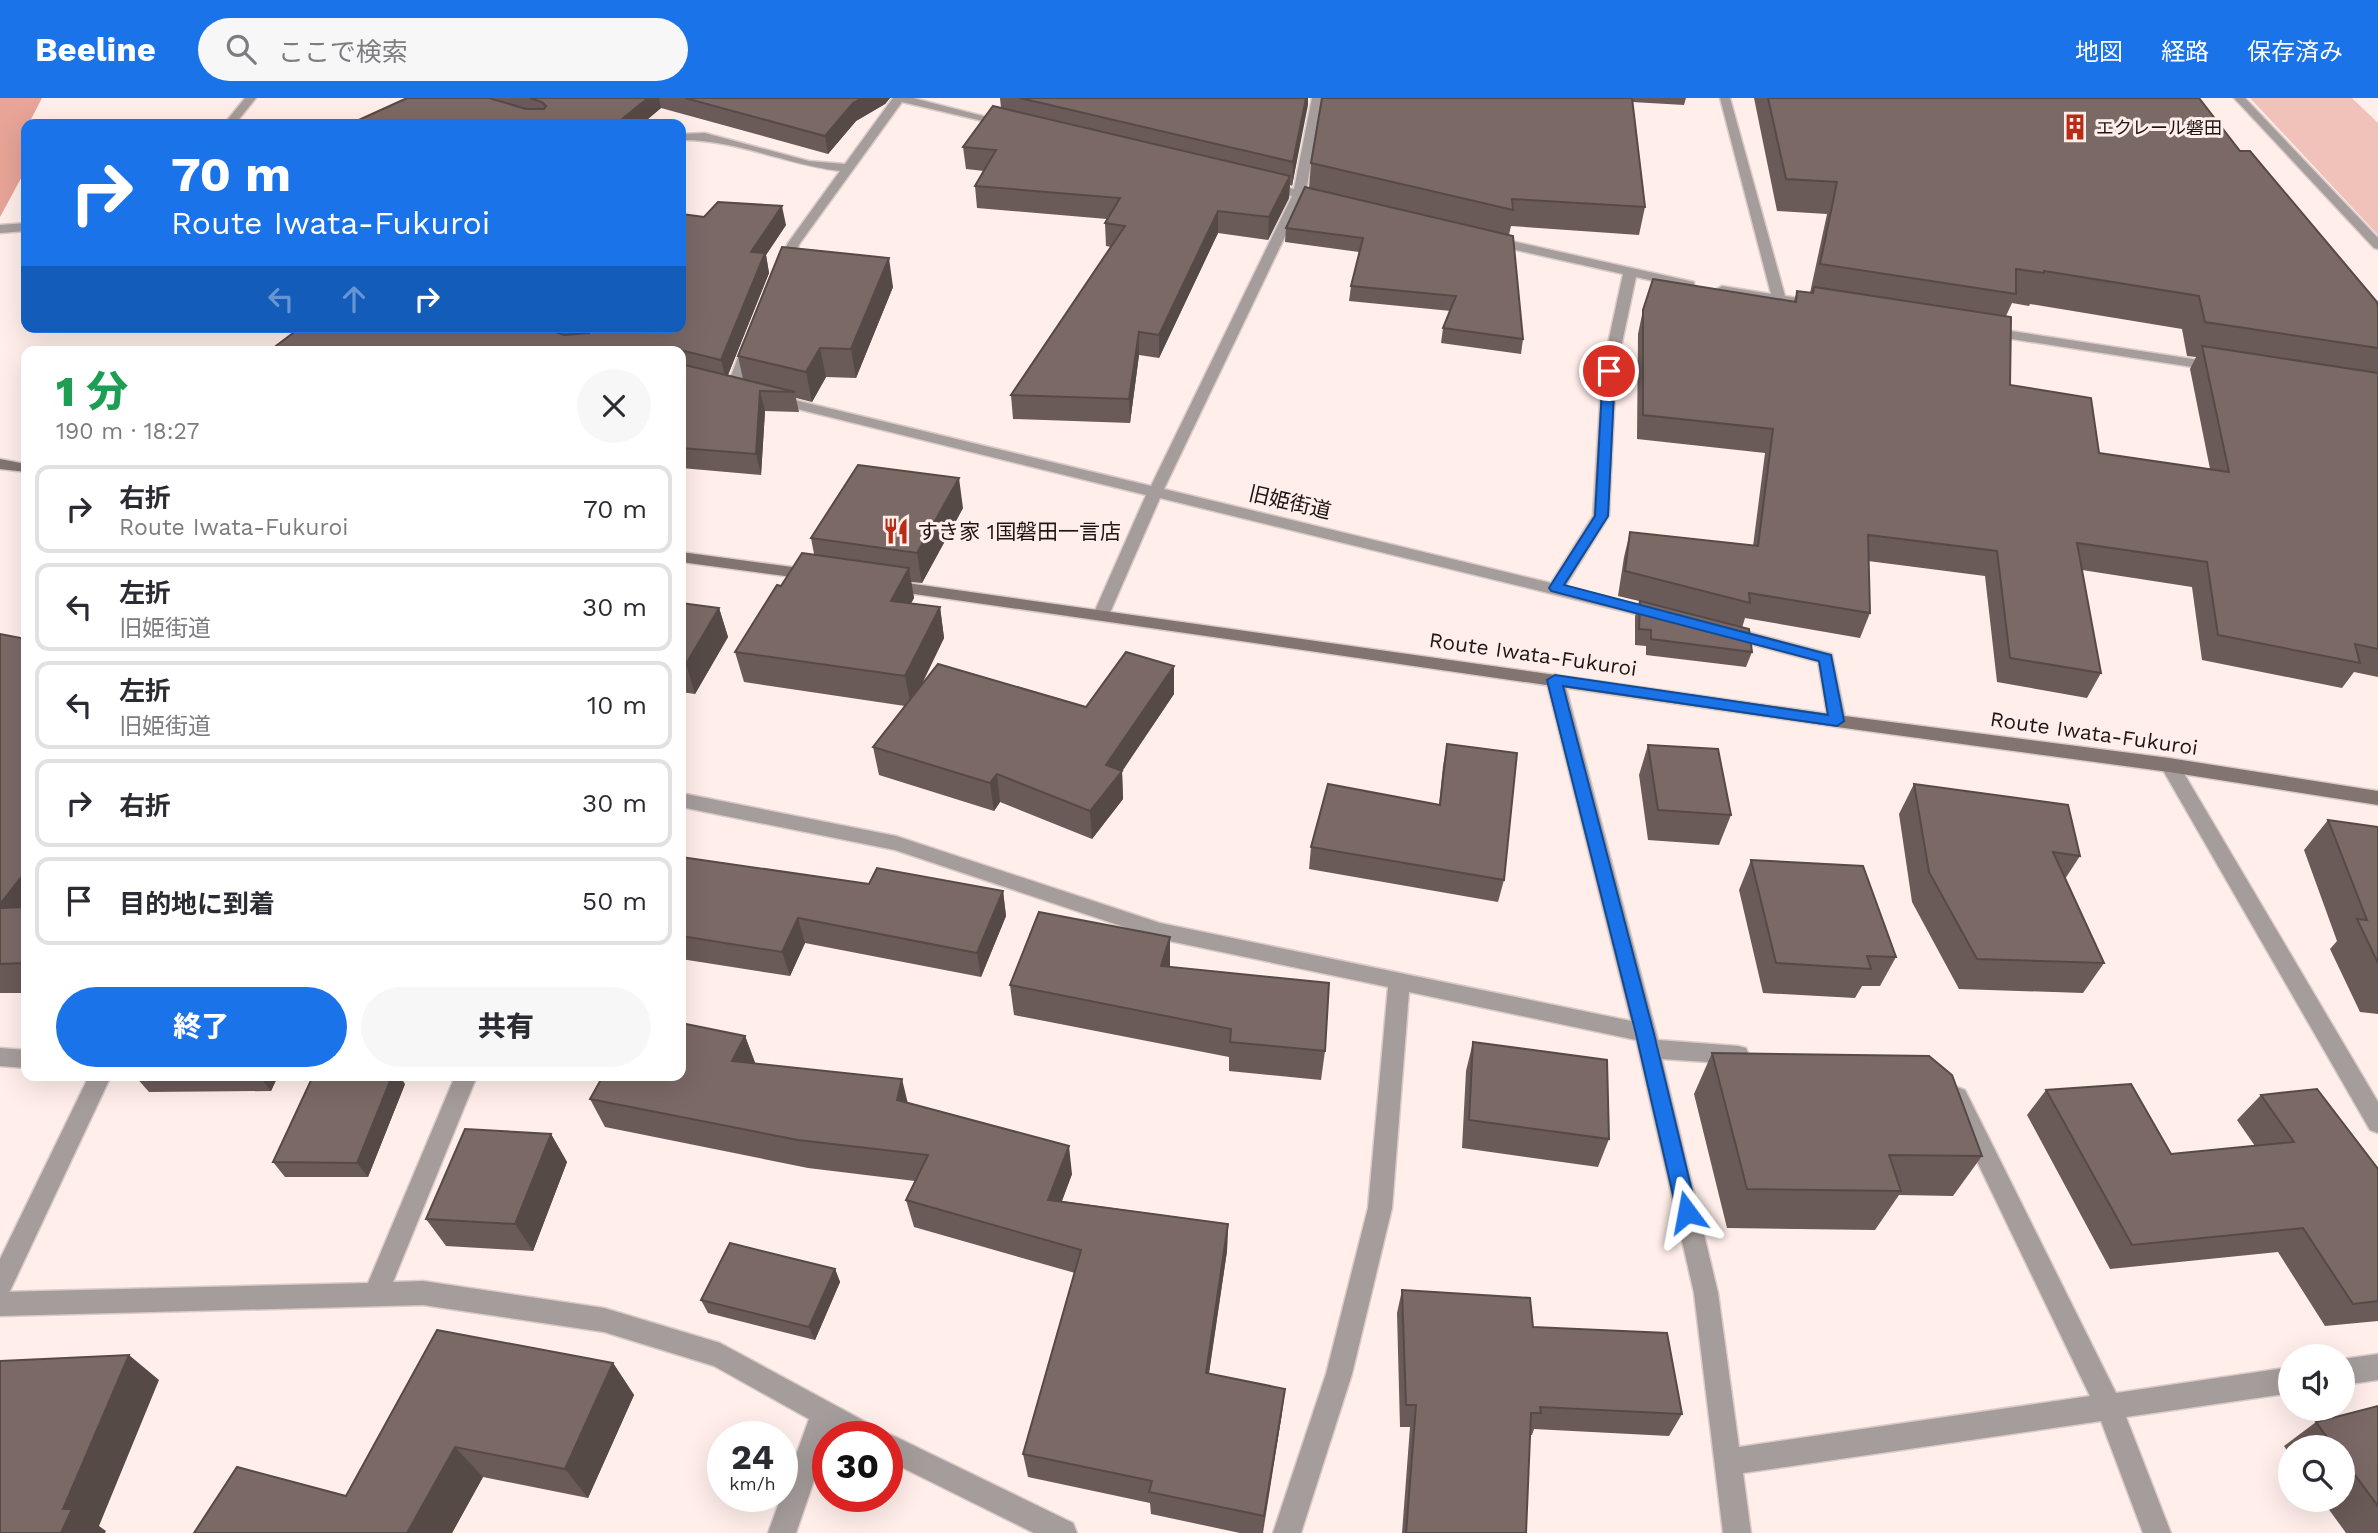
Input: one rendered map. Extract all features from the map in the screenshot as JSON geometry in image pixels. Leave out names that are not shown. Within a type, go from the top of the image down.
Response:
[{"type":"main road","points":[[0,464],[21,467]]},
{"type":"main road","points":[[686,558],[830,578]]},
{"type":"main road","name":"Route Iwata-Fukuroi","points":[[871,583],[1837,721],[2169,765],[2378,798]]},
{"type":"street","points":[[233,119],[251,98]]},
{"type":"street","points":[[774,283],[794,243],[899,98],[1019,127]]},
{"type":"street","points":[[1101,615],[1156,493],[1299,195],[1317,98]]},
{"type":"street","points":[[1725,98],[1779,299]]},
{"type":"street","points":[[2239,98],[2378,245]]},
{"type":"street","points":[[686,137],[705,136],[809,164],[848,169]]},
{"type":"street","points":[[1246,182],[1339,204]]},
{"type":"street","points":[[0,229],[21,227]]},
{"type":"street","points":[[1471,236],[1630,273],[1834,307]]},
{"type":"street","points":[[1556,588],[1601,516],[1609,371],[1630,273]]},
{"type":"street","points":[[1970,329],[2228,369]]},
{"type":"street","name":"旧姫街道","points":[[756,330],[740,391],[1677,619]]},
{"type":"street","points":[[1704,626],[1826,658],[1837,721]]},
{"type":"street","points":[[1555,680],[1647,1042],[1706,1293],[1737,1533]]},
{"type":"street","points":[[2169,765],[2378,1123]]},
{"type":"street","points":[[686,801],[895,843],[1160,931],[1399,981],[1647,1042],[1756,1056]]},
{"type":"street","points":[[1287,1533],[1339,1374],[1380,1208],[1399,981]]},
{"type":"street","points":[[0,1057],[21,1059]]},
{"type":"street","points":[[0,1285],[98,1081]]},
{"type":"street","points":[[376,1293],[464,1081]]},
{"type":"street","points":[[1949,1081],[2109,1407],[2157,1533]]},
{"type":"street","points":[[0,1304],[423,1293],[604,1320],[720,1355],[836,1421]]},
{"type":"street","points":[[2355,1370],[2378,1367]]},
{"type":"street","points":[[1728,1462],[2278,1382]]},
{"type":"street","points":[[782,1533],[824,1415]]},
{"type":"street","points":[[903,1454],[1063,1533]]},
{"type":"shaded area","points":[[0,98],[42,98],[31,119],[21,119],[21,178],[0,217]]},
{"type":"shaded area","points":[[2250,98],[2352,98],[2378,123],[2378,235]]},
{"type":"building","points":[[407,98],[489,98],[526,109],[544,109],[546,106],[542,102],[530,98],[648,98],[622,119],[361,119]]},
{"type":"building","points":[[685,98],[862,98],[853,103],[825,136]]},
{"type":"building","points":[[1020,98],[1306,98],[1293,162]]},
{"type":"building","points":[[1322,98],[1632,98],[1645,207],[1512,199],[1513,210],[1311,163]]},
{"type":"building","points":[[1768,98],[2199,98],[2240,151],[2250,151],[2377,302],[2378,348],[2205,322],[2199,296],[2044,271],[2016,269],[2016,294],[1820,264],[1837,182],[1786,179]]},
{"type":"building","points":[[993,106],[1290,176],[1269,217],[1218,211],[1159,335],[1139,332],[1129,399],[1011,395],[1125,226],[1105,223],[1120,198],[975,186],[996,150],[963,147]]},
{"type":"building","points":[[1305,187],[1513,236],[1523,339],[1443,328],[1456,296],[1351,286],[1363,238],[1286,228]]},
{"type":"building","points":[[718,202],[782,206],[751,252],[765,253],[721,360],[686,351],[686,346],[276,346],[293,333],[686,333],[686,215],[704,217]]},
{"type":"building","points":[[782,247],[889,258],[851,349],[820,348],[806,372],[738,356]]},
{"type":"building","points":[[1653,279],[1796,302],[1797,291],[1813,293],[1814,287],[2011,317],[2010,385],[2091,398],[2099,453],[2229,472],[2202,346],[2378,373],[2378,649],[2355,644],[2360,663],[2218,635],[2207,562],[2077,543],[2101,673],[2010,658],[1997,551],[1868,535],[1870,613],[1749,593],[1750,603],[1625,571],[1630,532],[1758,546],[1773,429],[1643,415],[1643,310]]},
{"type":"building","points":[[686,365],[795,392],[760,391],[756,454],[686,448]]},
{"type":"building","points":[[858,465],[959,478],[917,553],[811,538]]},
{"type":"building","points":[[802,553],[909,568],[891,601],[940,607],[905,676],[735,652],[777,585],[781,586]]},
{"type":"building","points":[[1640,601],[1749,629],[1752,652],[1651,639],[1651,630],[1639,629]]},
{"type":"building","points":[[686,604],[719,608],[686,664]]},
{"type":"building","points":[[0,634],[21,638],[21,877],[0,904]]},
{"type":"building","points":[[1126,652],[1174,666],[1106,765],[1122,771],[1090,811],[997,774],[990,783],[873,747],[938,664],[1086,707]]},
{"type":"building","points":[[1447,744],[1517,753],[1504,880],[1311,847],[1328,784],[1440,805]]},
{"type":"building","points":[[1648,745],[1718,749],[1731,815],[1658,810]]},
{"type":"building","points":[[1914,784],[2068,805],[2080,856],[2053,852],[2104,963],[1977,959],[1929,872]]},
{"type":"building","points":[[2328,820],[2378,827],[2378,963],[2357,919],[2367,920]]},
{"type":"building","points":[[686,858],[869,884],[877,868],[1003,891],[977,953],[798,918],[782,952],[686,937]]},
{"type":"building","points":[[1751,860],[1863,866],[1896,957],[1867,956],[1871,969],[1776,963]]},
{"type":"building","points":[[21,907],[21,963],[0,964],[0,908]]},
{"type":"building","points":[[1039,912],[1170,937],[1161,966],[1329,983],[1325,1051],[1230,1042],[1231,1029],[1010,985]]},
{"type":"building","points":[[686,1024],[745,1036],[732,1061],[902,1079],[897,1100],[1069,1146],[1048,1200],[1228,1224],[1206,1373],[1285,1389],[1264,1516],[1149,1492],[1152,1481],[1023,1454],[1081,1250],[906,1200],[928,1155],[798,1140],[590,1099],[600,1081],[686,1081]]},
{"type":"building","points":[[1473,1042],[1607,1060],[1609,1139],[1469,1120]]},
{"type":"building","points":[[1712,1053],[1929,1056],[1952,1075],[1982,1156],[1889,1155],[1901,1191],[1747,1189]]},
{"type":"building","points":[[311,1081],[390,1081],[357,1163],[273,1162]]},
{"type":"building","points":[[2131,1084],[2171,1154],[2294,1142],[2261,1095],[2317,1089],[2378,1169],[2378,1301],[2353,1304],[2303,1228],[2132,1245],[2046,1090]]},
{"type":"building","points":[[465,1129],[551,1134],[515,1224],[426,1219]]},
{"type":"building","points":[[730,1243],[835,1269],[809,1327],[701,1300]]},
{"type":"building","points":[[1402,1290],[1530,1298],[1533,1327],[1667,1333],[1682,1414],[1540,1407],[1541,1413],[1531,1413],[1526,1533],[1406,1533],[1416,1405],[1406,1405]]},
{"type":"building","points":[[437,1330],[613,1363],[565,1469],[455,1447],[407,1533],[194,1533],[237,1467],[346,1496]]},
{"type":"building","points":[[129,1355],[63,1509],[72,1509],[61,1533],[0,1533],[0,1361]]},
{"type":"building","points":[[2378,1406],[2378,1506],[2355,1475],[2355,1435],[2325,1435],[2316,1422],[2355,1421],[2355,1412]]},
{"type":"place","name":"エクレール磐田","points":[[2075,127]]},
{"type":"place","name":"すき家 1国磐田一言店","points":[[896,531]]},
{"type":"route","points":[[1609,371],[1601,516],[1556,588],[1826,658],[1837,721],[1555,680],[1645,1034],[1687,1212]]}]
